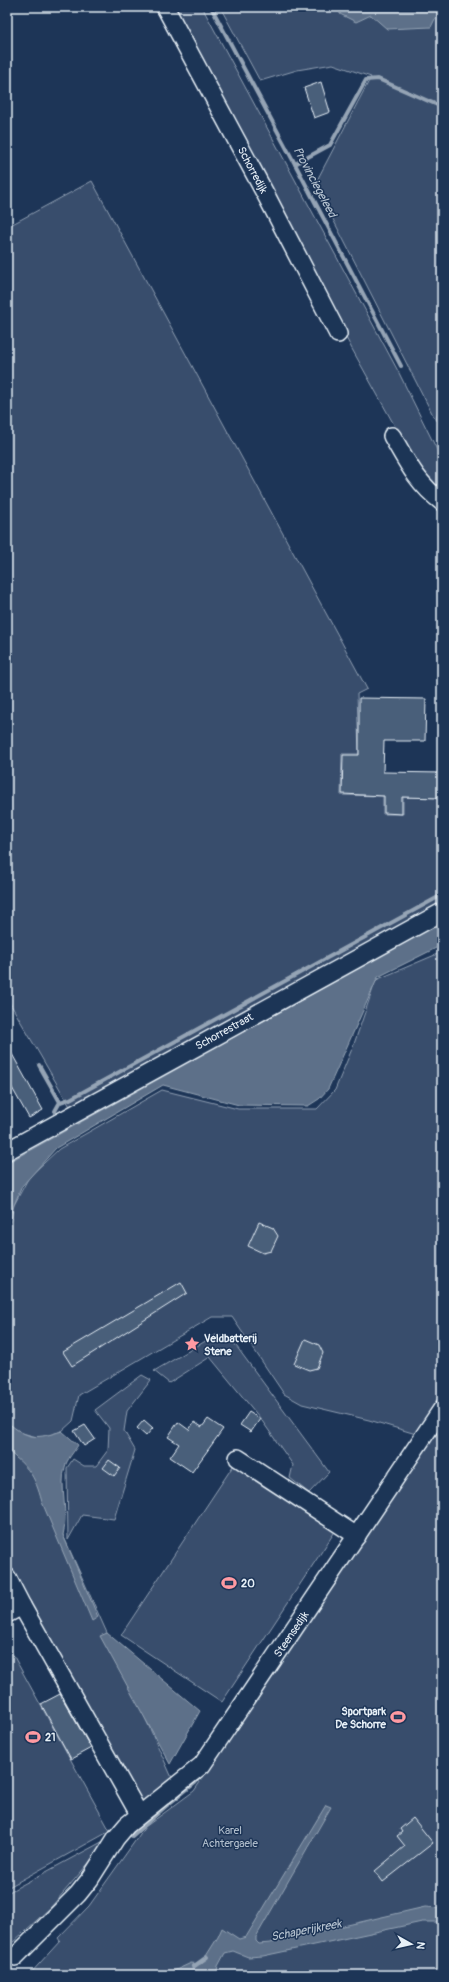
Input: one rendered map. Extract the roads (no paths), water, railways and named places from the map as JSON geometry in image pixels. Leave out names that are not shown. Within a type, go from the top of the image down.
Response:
[{"type":"street","name":"Schorredijk","points":[[165,7],[267,197],[338,334]]},
{"type":"street","points":[[392,436],[416,478],[427,491],[442,502]]},
{"type":"street","name":"Schorrestraat","points":[[7,1150],[442,912]]},
{"type":"street","name":"Steensedijk","points":[[15,1957],[78,1894],[90,1879],[116,1838],[139,1814],[193,1774],[202,1765],[442,1409]]},
{"type":"street","points":[[238,1458],[357,1536]]},
{"type":"street","points":[[7,1577],[139,1814]]},
{"type":"street","points":[[7,1614],[22,1606]]},
{"type":"waterway","name":"Provinciegeleed","points":[[211,7],[401,366]]},
{"type":"waterway","points":[[295,164],[330,145],[366,80],[378,79],[442,107]]},
{"type":"waterway","points":[[60,1102],[70,1099],[442,895]]},
{"type":"waterway","points":[[39,1065],[60,1102],[55,1111]]},
{"type":"waterway","points":[[132,1836],[195,1783],[202,1774]]},
{"type":"waterway","name":"Schaperijkreek","points":[[193,1967],[207,1957]]},
{"type":"place","name":"Veldbatterij Stene","points":[[192,1344]]},
{"type":"place","name":"20","points":[[229,1583]]},
{"type":"place","name":"Sportpark De Schorre","points":[[398,1717]]},
{"type":"place","name":"21","points":[[33,1737]]},
{"type":"park label","name":"Karel Achtergaele","points":[[230,1836]]}]
